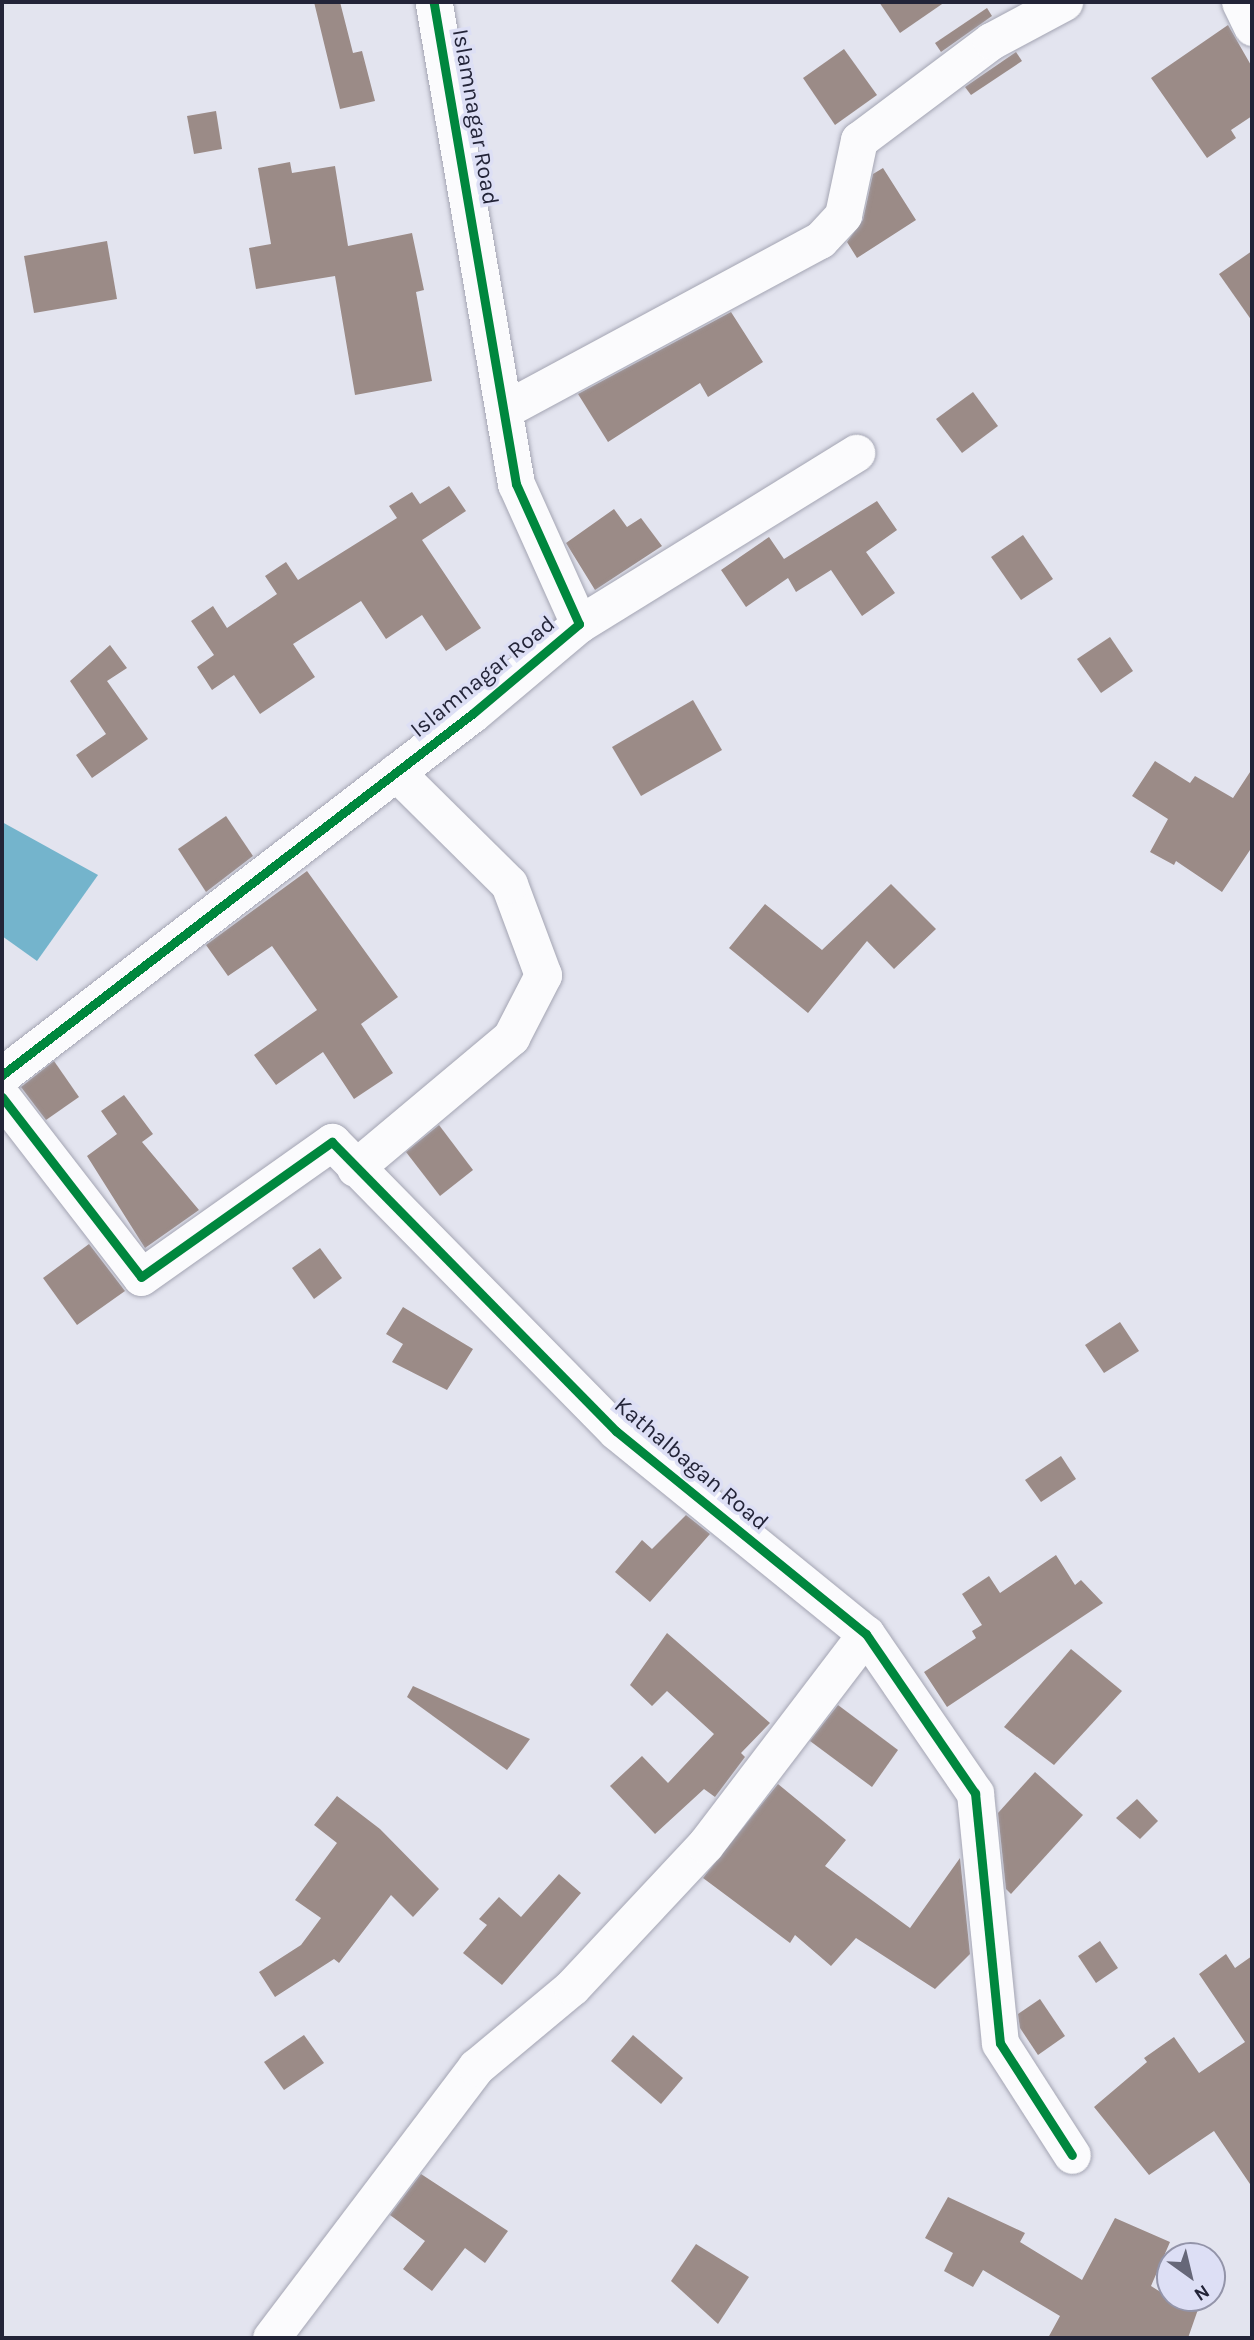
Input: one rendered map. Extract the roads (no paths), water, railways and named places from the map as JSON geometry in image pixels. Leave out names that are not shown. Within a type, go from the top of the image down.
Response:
[{"type":"street","name":"Islamnagar Road","points":[[2,1075],[396,772],[579,624],[516,484],[435,2]]},
{"type":"street","points":[[504,410],[820,240],[843,215],[859,140],[991,41],[1064,2]]},
{"type":"street","points":[[1240,2],[1252,27]]},
{"type":"street","points":[[579,624],[856,453]]},
{"type":"street","points":[[355,1168],[511,1037],[543,975],[509,884],[396,772]]},
{"type":"street","name":"Kathalbagan Road","points":[[2,1097],[141,1277],[331,1142],[616,1431],[866,1634],[975,1793],[1000,2043],[1072,2155]]},
{"type":"street","points":[[271,2338],[476,2067],[572,1987],[705,1845],[866,1634]]},
{"type":"water","points":[[2,822],[98,875],[37,961],[2,936]]}]
